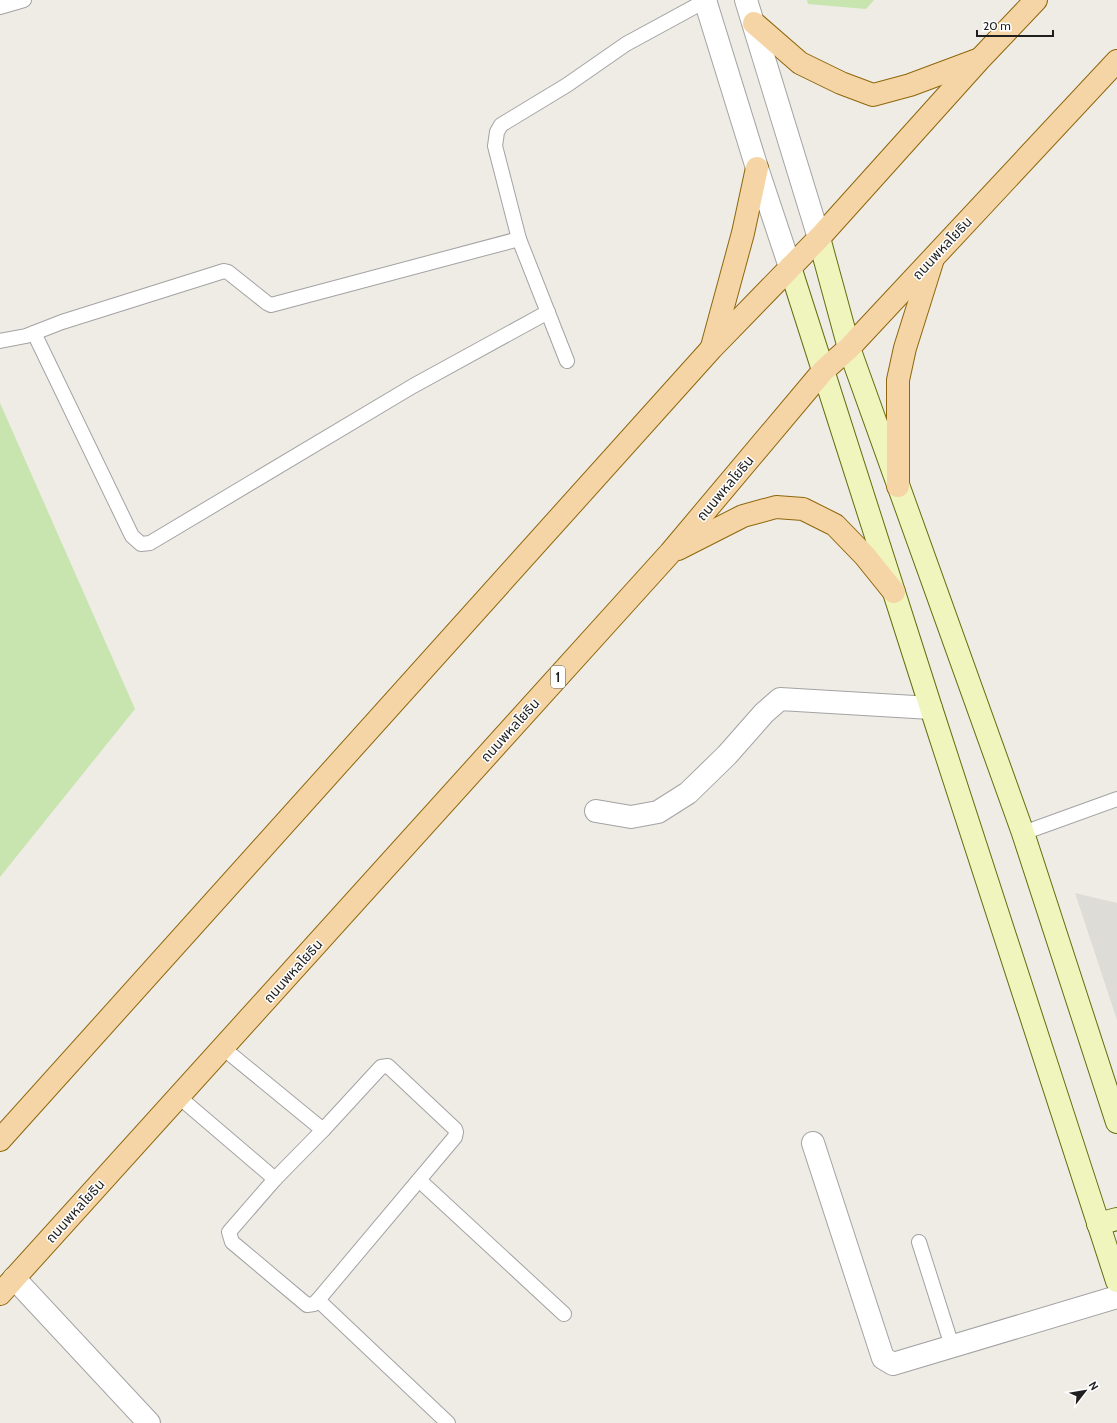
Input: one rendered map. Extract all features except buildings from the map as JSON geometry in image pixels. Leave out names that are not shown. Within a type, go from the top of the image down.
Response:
[{"type":"main road","points":[[0,1140],[712,348],[819,238],[980,59],[1036,0]]},
{"type":"main road","points":[[754,23],[800,63],[841,83],[873,95],[910,85],[980,59]]},
{"type":"main road","name":"ถนนพหลโยธิน","points":[[7,1286],[670,553],[823,371],[849,348],[1117,61]]},
{"type":"main road","points":[[712,348],[743,233],[757,168]]},
{"type":"main road","points":[[819,238],[849,348],[1024,833],[1117,1122]]},
{"type":"main road","points":[[898,486],[898,380],[905,348],[934,256]]},
{"type":"main road","points":[[790,267],[931,708],[1108,1222],[1117,1281]]},
{"type":"main road","points":[[670,553],[743,516],[776,507],[803,509],[836,525],[865,556],[894,592]]},
{"type":"street","points":[[705,0],[757,168],[790,267]]},
{"type":"street","points":[[746,0],[819,238]]},
{"type":"street","points":[[596,811],[631,817],[658,812],[688,793],[727,755],[764,714],[780,699],[931,708]]},
{"type":"street","points":[[814,1143],[883,1358],[893,1364],[1117,1297]]},
{"type":"street","points":[[7,1286],[149,1423]]},
{"type":"lane","points":[[0,6],[24,0]]},
{"type":"lane","points":[[567,361],[519,239],[495,146],[497,132],[502,124],[567,85],[626,44],[705,0]]},
{"type":"lane","points":[[0,341],[26,336],[62,322],[224,271],[228,272],[267,304],[271,305],[519,239]]},
{"type":"lane","points":[[34,333],[132,536],[141,544],[150,542],[413,386],[548,312]]},
{"type":"lane","points":[[1024,833],[1117,798]]},
{"type":"lane","points":[[223,1048],[323,1130]]},
{"type":"lane","points":[[388,1066],[455,1129],[456,1132],[455,1137],[314,1304],[307,1305],[232,1242],[228,1232],[275,1179],[381,1067],[388,1066]]},
{"type":"lane","points":[[179,1097],[275,1179]]},
{"type":"lane","points":[[419,1180],[564,1314]]},
{"type":"lane","points":[[919,1242],[952,1346]]},
{"type":"lane","points":[[318,1300],[448,1423]]},
{"type":"shaded area","points":[[1075,893],[1117,903],[1117,1020]]},
{"type":"green space","points":[[807,0],[874,0],[866,9],[808,4]]},
{"type":"green space","points":[[0,403],[135,709],[0,877]]}]
